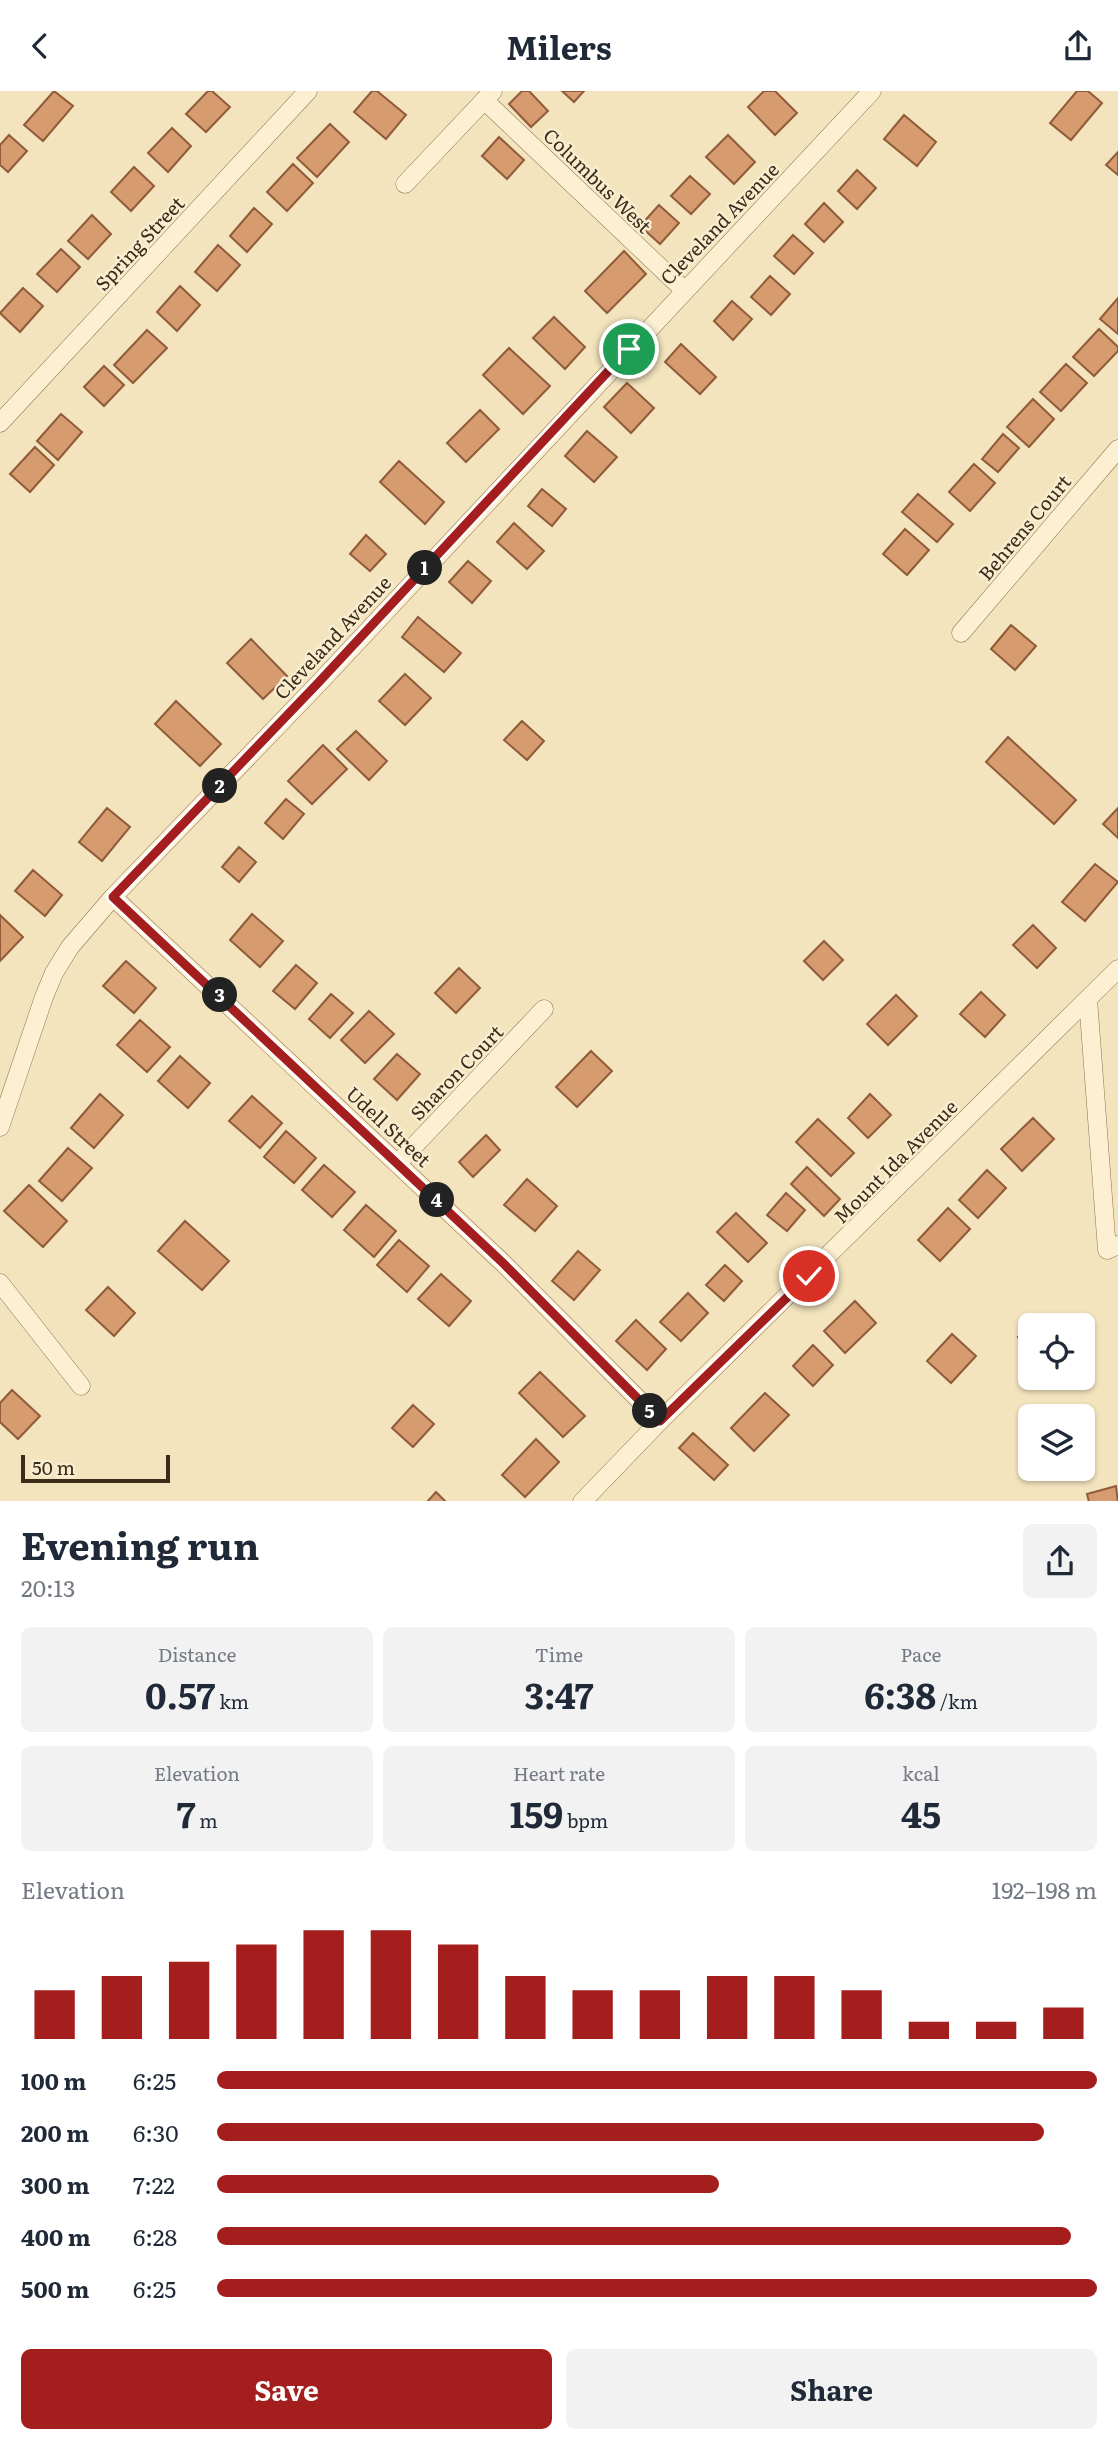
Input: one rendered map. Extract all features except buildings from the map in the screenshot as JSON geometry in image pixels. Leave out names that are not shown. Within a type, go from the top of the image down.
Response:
[{"type":"street","name":"Spring Street","points":[[0,423],[308,91]]},
{"type":"street","name":"Cleveland Avenue","points":[[0,1127],[54,973],[70,947],[113,897],[309,693],[872,91]]},
{"type":"street","name":"Columbus West","points":[[488,96],[684,290]]},
{"type":"street","points":[[405,184],[488,96]]},
{"type":"street","name":"Behrens Court","points":[[961,633],[1118,449]]},
{"type":"street","name":"Udell Street","points":[[113,897],[503,1263],[660,1421]]},
{"type":"street","name":"Mount Ida Avenue","points":[[582,1501],[1118,969]]},
{"type":"street","points":[[1088,999],[1107,1250],[1118,1245]]},
{"type":"street","name":"Sharon Court","points":[[398,1163],[544,1009]]},
{"type":"street","points":[[0,1283],[80,1386]]},
{"type":"route","points":[[629,349],[318,683],[113,897],[503,1263],[660,1421],[809,1276]]}]
